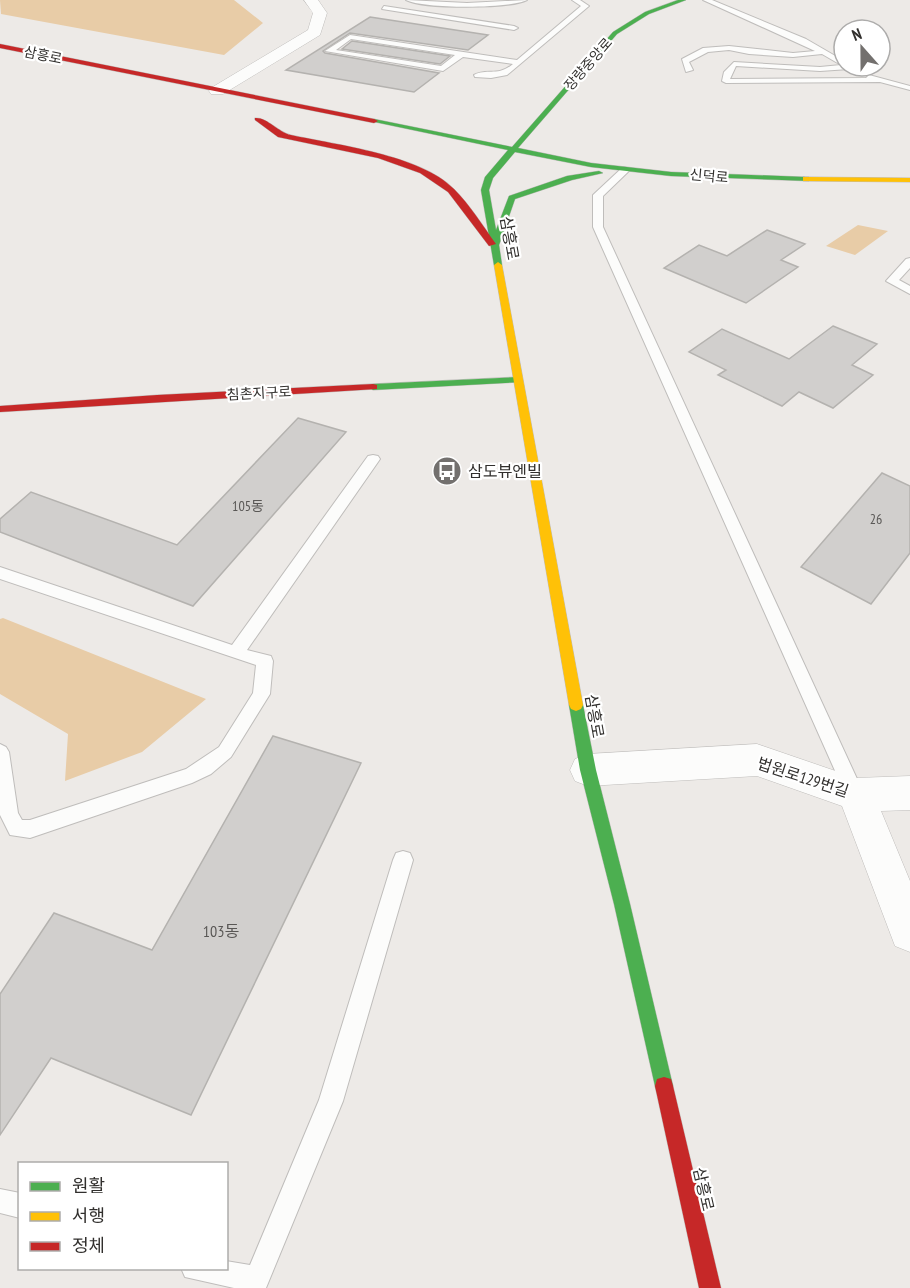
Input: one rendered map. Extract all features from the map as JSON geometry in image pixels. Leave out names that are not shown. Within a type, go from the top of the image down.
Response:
[{"type":"main road","name":"장량중앙로","points":[[510,152],[615,33],[634,18],[656,6],[683,0]]},
{"type":"main road","name":"삼흥로","points":[[0,46],[217,92],[454,137],[510,152],[489,177],[485,190],[494,246],[588,770],[622,904],[710,1288]]},
{"type":"main road","points":[[346,135],[252,118],[281,135],[380,156],[423,171],[451,190],[494,246]]},
{"type":"main road","points":[[434,148],[510,152]]},
{"type":"main road","name":"신덕로","points":[[510,152],[626,169],[724,178],[910,180]]},
{"type":"main road","points":[[494,246],[512,198],[570,178],[626,169]]},
{"type":"main road","name":"침촌지구로","points":[[0,409],[157,398],[518,380]]},
{"type":"street","points":[[217,92],[315,32],[320,13],[311,0]]},
{"type":"street","name":"법원로129번길","points":[[588,770],[757,759],[856,795],[910,793]]},
{"type":"street","points":[[856,795],[910,932]]},
{"type":"lane","points":[[409,0],[454,6],[483,6],[524,0]]},
{"type":"lane","points":[[478,75],[491,76],[507,73],[586,6],[575,0]]},
{"type":"lane","points":[[706,0],[803,41],[832,57]]},
{"type":"lane","points":[[438,16],[454,6]]},
{"type":"lane","points":[[384,8],[514,28]]},
{"type":"lane","points":[[461,54],[443,69],[329,51],[350,37],[461,54],[519,63]]},
{"type":"lane","points":[[689,70],[685,61],[706,50],[729,48],[749,52],[794,55],[824,52]]},
{"type":"lane","points":[[832,68],[820,69],[734,64],[728,72],[726,81],[880,80]]},
{"type":"lane","points":[[872,78],[910,88]]},
{"type":"lane","points":[[626,169],[598,195],[598,227],[856,795]]},
{"type":"lane","points":[[910,261],[892,281],[910,291]]},
{"type":"lane","points":[[236,653],[373,459]]},
{"type":"lane","points":[[0,573],[265,661],[261,694],[225,752],[192,775],[30,829],[17,829],[9,814],[0,752]]},
{"type":"lane","points":[[200,1270],[257,1279],[331,1101],[403,860]]},
{"type":"lane","points":[[0,1201],[18,1206]]},
{"type":"shaded area","points":[[0,0],[234,0],[263,23],[224,55],[1,14]]},
{"type":"shaded area","points":[[858,225],[888,231],[855,255],[826,246]]},
{"type":"shaded area","points":[[3,618],[206,699],[142,752],[65,781],[68,734],[0,694],[0,619]]},
{"type":"building","points":[[370,17],[488,35],[468,50],[350,33],[323,51],[439,73],[414,92],[286,70]]},
{"type":"building","points":[[352,41],[450,56],[440,64],[342,49]]},
{"type":"building","points":[[767,230],[805,244],[781,260],[798,267],[746,303],[664,268],[699,245],[727,256]]},
{"type":"building","points":[[833,326],[877,344],[852,365],[873,375],[833,408],[799,392],[782,406],[718,375],[726,370],[689,352],[722,329],[789,359]]},
{"type":"building","points":[[298,418],[346,432],[193,606],[0,532],[0,519],[31,492],[177,545]]},
{"type":"building","points":[[882,473],[910,486],[910,553],[871,604],[801,567]]},
{"type":"building","points":[[273,736],[361,763],[191,1115],[51,1058],[0,1135],[0,994],[54,913],[152,950]]},
{"type":"traffic: fast","points":[[498,265],[485,190],[489,177],[615,33],[647,13],[683,0]]},
{"type":"traffic: fast","points":[[374,121],[591,165],[671,174],[806,179]]},
{"type":"traffic: fast","points":[[495,244],[512,198],[570,178],[599,173]]},
{"type":"traffic: fast","points":[[373,387],[518,380]]},
{"type":"traffic: fast","points":[[576,705],[588,770],[664,1086]]},
{"type":"traffic: slow","points":[[806,179],[910,180]]},
{"type":"traffic: slow","points":[[498,265],[576,705]]},
{"type":"traffic: jam","points":[[0,46],[374,121]]},
{"type":"traffic: jam","points":[[257,119],[281,135],[380,156],[423,171],[451,190],[492,244]]},
{"type":"traffic: jam","points":[[0,409],[373,387]]},
{"type":"traffic: jam","points":[[664,1086],[710,1288]]},
{"type":"place","name":"삼도뷰엔빌","points":[[447,471]]}]
